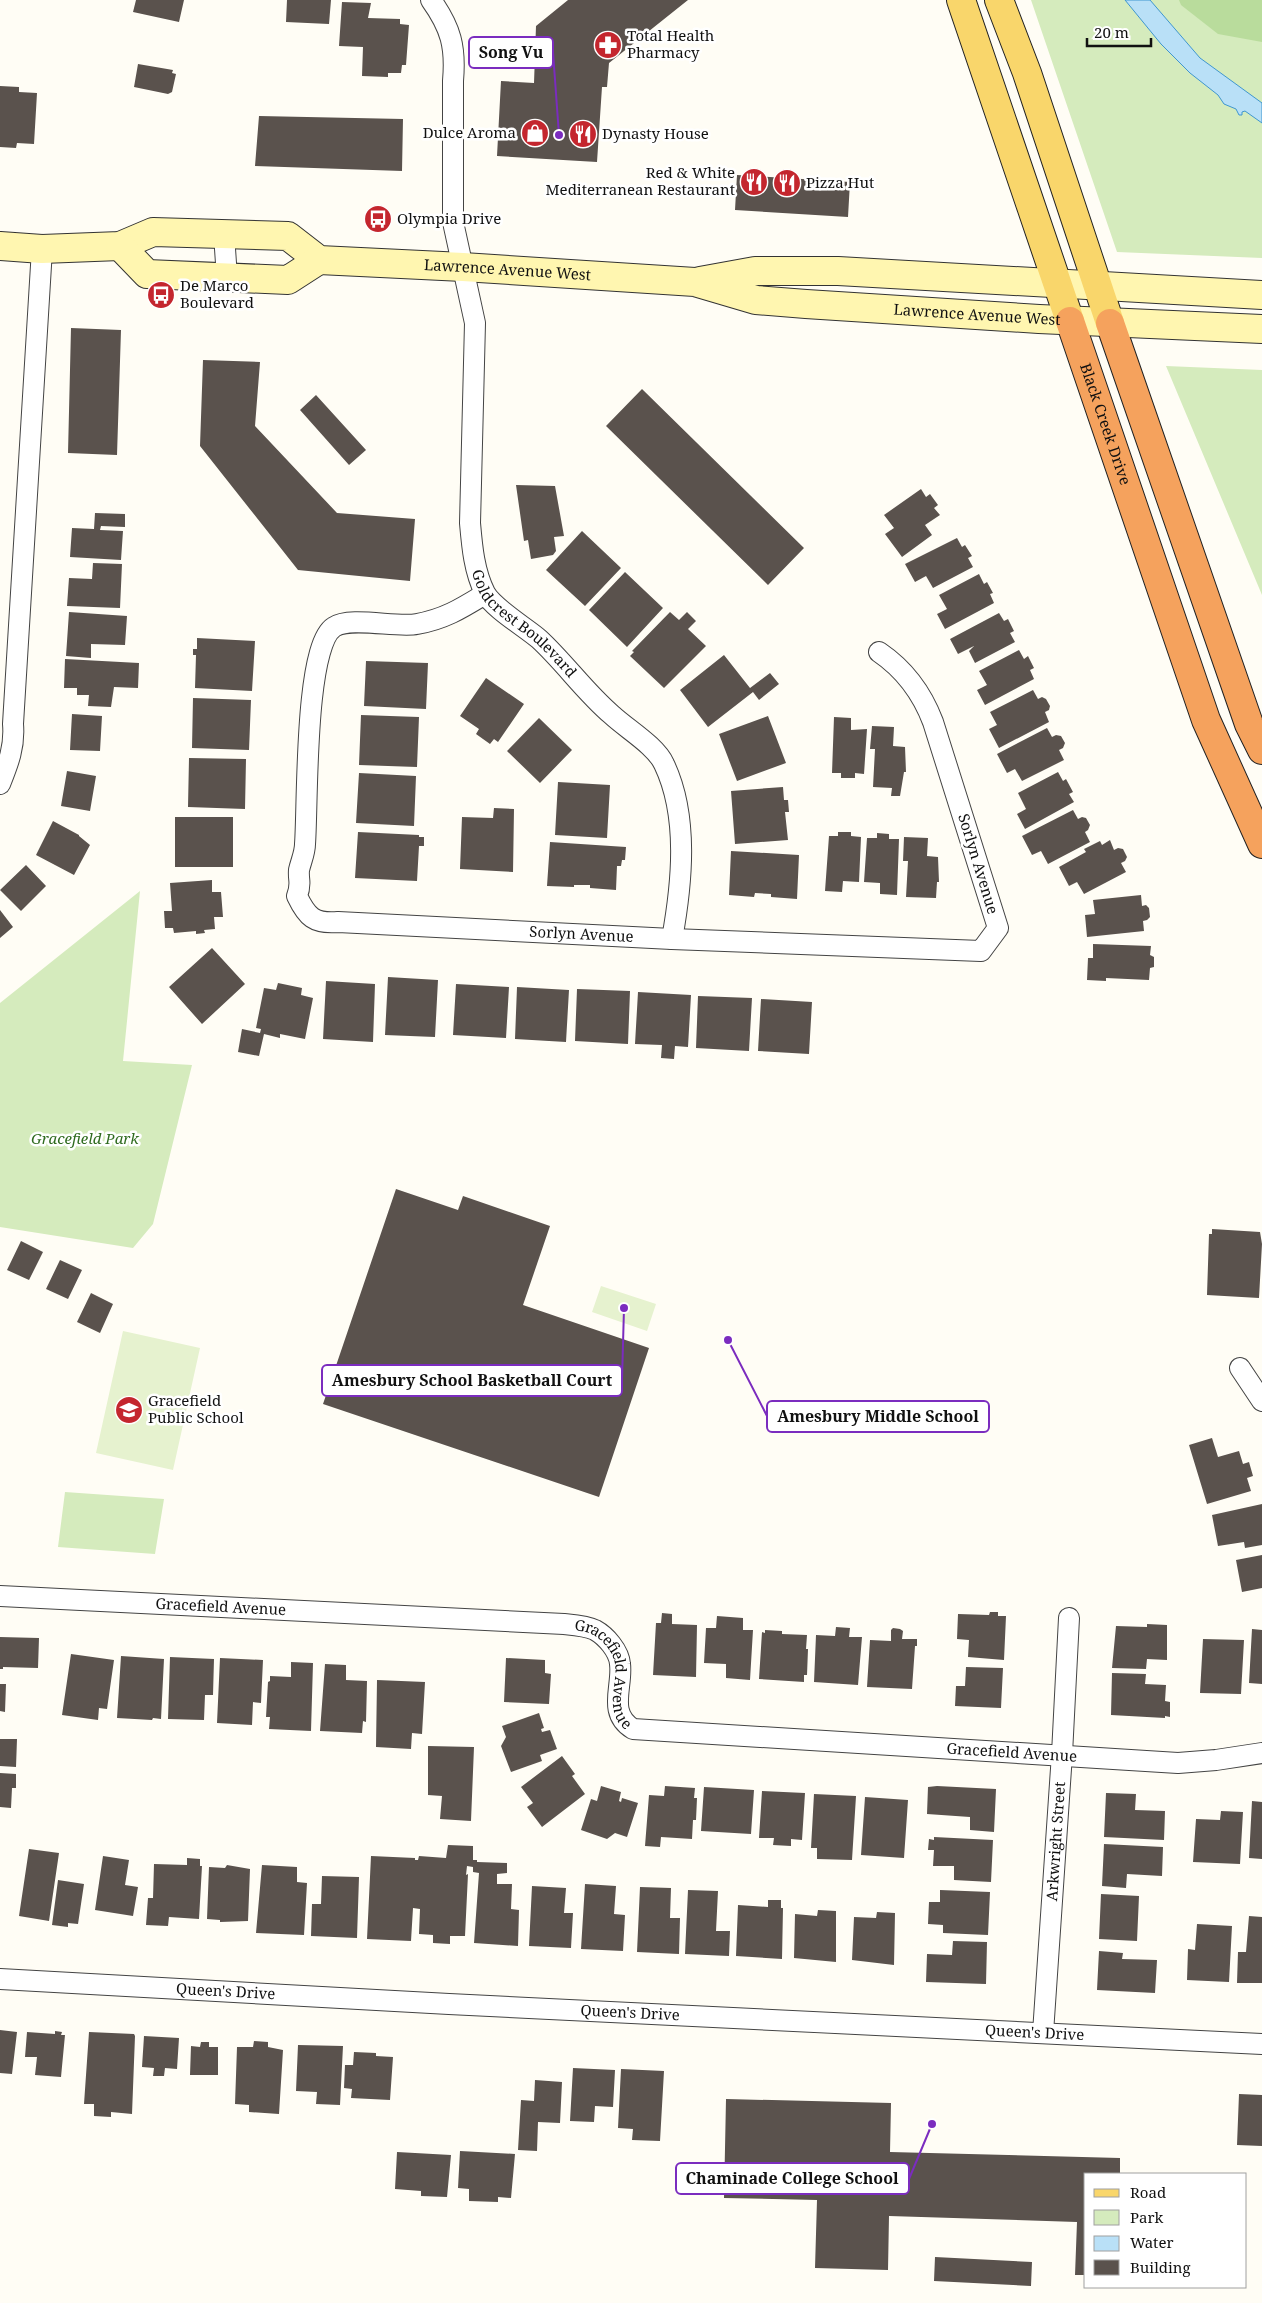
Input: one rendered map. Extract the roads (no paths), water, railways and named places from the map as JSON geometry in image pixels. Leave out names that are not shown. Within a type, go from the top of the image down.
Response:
[{"type":"highway","name":"Black Creek Drive","points":[[1070,321],[1206,720],[1262,844]]},
{"type":"highway","points":[[1110,323],[1249,724],[1262,750]]},
{"type":"main road","name":"Black Creek Drive","points":[[961,0],[1070,321]]},
{"type":"main road","points":[[999,0],[1027,73],[1110,323]]},
{"type":"main road","points":[[0,246],[42,248],[120,246],[153,232],[288,236],[319,260],[288,280],[147,274],[120,246]]},
{"type":"main road","name":"Lawrence Avenue West","points":[[319,260],[463,266],[695,282],[756,300],[1070,321],[1262,329]]},
{"type":"main road","name":"Lawrence Avenue West","points":[[695,282],[756,271],[838,270],[1262,294]]},
{"type":"street","points":[[431,0],[445,20],[455,58],[452,80],[453,222],[463,266]]},
{"type":"street","points":[[224,234],[227,278]]},
{"type":"street","points":[[0,784],[12,752],[8,660],[42,248]]},
{"type":"street","name":"Goldcrest Boulevard","points":[[463,266],[475,323],[470,523],[473,555],[485,594],[515,622],[537,638],[575,680],[610,714],[644,741],[664,762],[674,790],[680,837],[679,902],[672,939]]},
{"type":"street","name":"Sorlyn Avenue","points":[[485,594],[466,607],[415,625],[347,623],[335,626],[325,635],[319,660],[310,719],[305,847],[299,872],[301,884],[297,896],[304,912],[312,918],[324,923],[338,922],[672,939],[981,951],[998,928],[929,711],[911,682],[879,652]]},
{"type":"street","points":[[1240,1368],[1262,1402]]},
{"type":"street","name":"Gracefield Avenue","points":[[0,1596],[564,1624],[594,1629],[608,1640],[620,1664],[617,1693],[619,1711],[622,1720],[633,1729],[1062,1754],[1178,1763],[1216,1760],[1262,1753]]},
{"type":"street","name":"Arkwright Street","points":[[1043,2033],[1062,1754],[1069,1618]]},
{"type":"street","name":"Queen's Drive","points":[[0,1979],[439,2004],[1262,2044]]},
{"type":"water","points":[[1125,0],[1150,0],[1200,58],[1262,103],[1262,123],[1245,111],[1242,112],[1242,115],[1239,115],[1236,109],[1224,104],[1218,95],[1190,73],[1161,44]]},
{"type":"place","name":"Total Health Pharmacy","points":[[608,45]]},
{"type":"place","name":"Dulce Aroma","points":[[535,133]]},
{"type":"place","name":"Dynasty House","points":[[583,134]]},
{"type":"place","name":"Song Vu","points":[[559,135]]},
{"type":"place","name":"Red & White Mediterranean Restaurant","points":[[754,182]]},
{"type":"place","name":"Pizza Hut","points":[[787,183]]},
{"type":"place","name":"Olympia Drive","points":[[378,219]]},
{"type":"place","name":"De Marco Boulevard","points":[[161,295]]},
{"type":"place","name":"Amesbury School Basketball Court","points":[[624,1308]]},
{"type":"place","name":"Amesbury Middle School","points":[[728,1340]]},
{"type":"place","name":"Gracefield Public School","points":[[129,1410]]},
{"type":"place","name":"Chaminade College School","points":[[932,2124]]},
{"type":"park label","name":"Gracefield Park","points":[[85,1139]]}]
